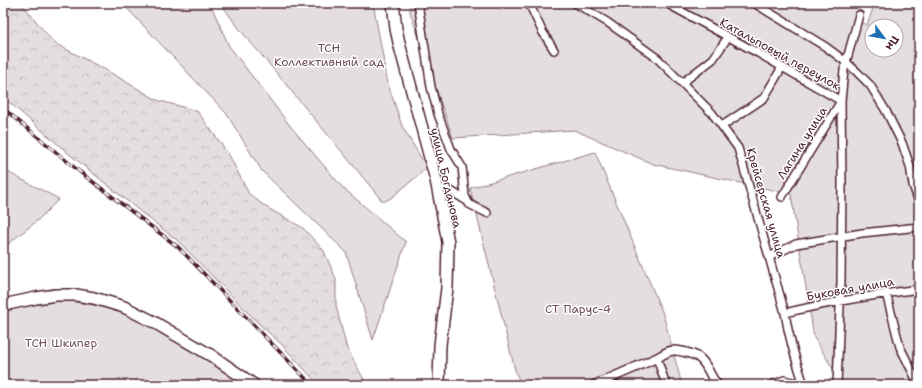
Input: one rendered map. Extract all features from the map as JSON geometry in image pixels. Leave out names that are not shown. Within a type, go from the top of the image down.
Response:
[{"type":"main road","name":"улица Богданова","points":[[392,3],[400,47],[436,180],[448,242],[447,288],[440,345],[439,385]]},
{"type":"main road","points":[[3,305],[56,295],[76,295],[94,298],[124,307],[152,321],[212,356],[254,385]]},
{"type":"street","points":[[418,3],[431,87],[438,114],[451,149],[462,167],[465,196],[470,204]]},
{"type":"street","points":[[529,3],[542,31],[554,50]]},
{"type":"street","name":"Крейсерская улица","points":[[575,3],[607,22],[657,58],[712,113],[738,148],[785,313],[788,334],[805,385]]},
{"type":"street","name":"Катальповый переулок","points":[[666,3],[841,101]]},
{"type":"street","points":[[754,3],[814,40],[846,62],[870,85],[886,111],[902,143],[910,166],[913,185],[919,203]]},
{"type":"street","points":[[837,385],[842,236],[841,101],[846,62],[859,15]]},
{"type":"street","points":[[682,83],[713,60],[728,37]]},
{"type":"street","points":[[722,126],[764,98],[782,67]]},
{"type":"street","name":"Лагина улица","points":[[782,197],[841,101]]},
{"type":"street","points":[[446,188],[487,213]]},
{"type":"street","points":[[769,257],[796,244],[862,233],[919,227]]},
{"type":"street","name":"Буковая улица","points":[[785,313],[840,301],[919,289]]},
{"type":"street","points":[[886,293],[900,347],[919,385]]},
{"type":"street","points":[[594,385],[672,350],[690,353],[698,358],[708,367],[718,385]]},
{"type":"street","points":[[657,358],[666,385]]},
{"type":"street","points":[[772,385],[784,380],[805,385]]},
{"type":"green space","points":[[3,3],[21,3],[54,43],[106,70],[157,100],[197,111],[228,153],[249,194],[266,207],[303,228],[324,251],[336,279],[336,306],[347,349],[367,385],[319,385],[280,343],[258,323],[178,241],[68,153],[3,97]]},
{"type":"green space","points":[[122,3],[210,3],[229,46],[291,127],[342,187],[406,242],[373,340],[346,252],[262,171],[226,113]]},
{"type":"green space","name":"ТСН Коллективный сад","points":[[221,3],[373,3],[388,84],[402,126],[427,168],[391,198],[383,202],[246,37]]},
{"type":"green space","points":[[410,3],[811,3],[816,5],[814,3],[861,3],[855,18],[853,19],[864,24],[864,58],[904,58],[904,18],[870,18],[875,3],[919,3],[919,385],[843,385],[814,338],[791,194],[653,164],[574,130],[453,138],[410,12]]},
{"type":"green space","name":"СТ Парус-4","points":[[595,152],[663,314],[682,385],[521,385],[515,370],[470,188]]},
{"type":"green space","points":[[3,168],[13,175],[59,199],[38,220],[3,248]]},
{"type":"green space","name":"ТСН Шкипер","points":[[64,300],[123,310],[212,360],[246,385],[3,385],[3,311]]},
{"type":"railway","points":[[3,108],[80,172],[178,247],[312,385]]}]
